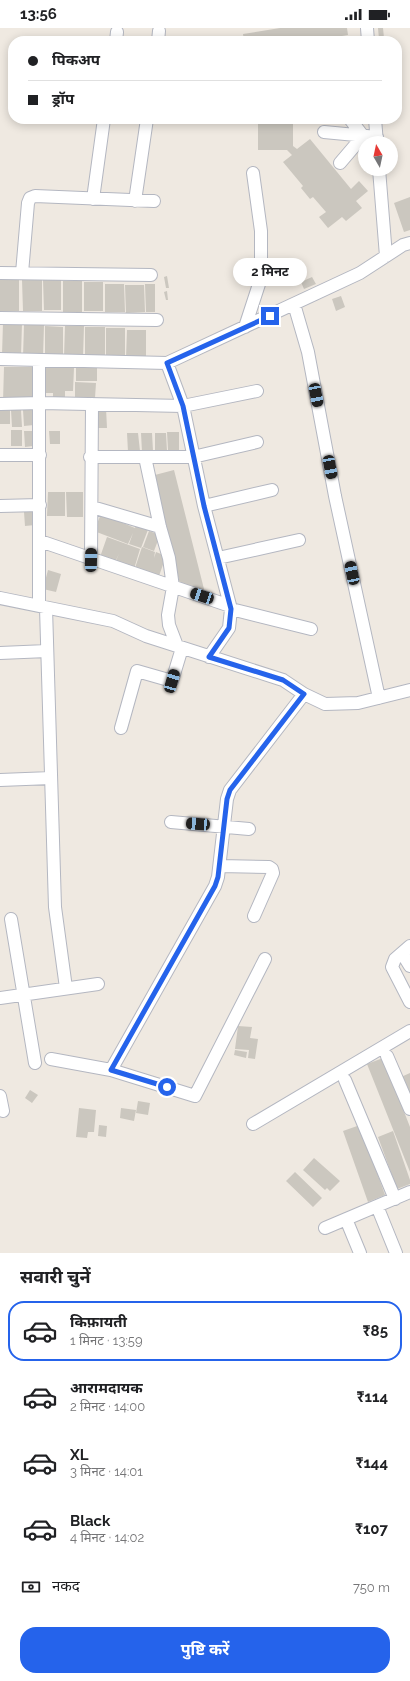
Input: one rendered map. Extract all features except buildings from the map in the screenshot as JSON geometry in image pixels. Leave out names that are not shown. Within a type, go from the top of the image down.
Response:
[{"type":"street","points":[[93,199],[103,124]]},
{"type":"street","points":[[135,201],[146,124]]},
{"type":"street","points":[[354,124],[363,136]]},
{"type":"street","points":[[375,124],[377,136]]},
{"type":"street","points":[[324,132],[363,136]]},
{"type":"street","points":[[340,163],[358,142]]},
{"type":"street","points":[[245,327],[261,278],[261,231],[253,173]]},
{"type":"street","points":[[380,176],[386,256]]},
{"type":"street","points":[[22,273],[28,203],[30,198],[35,196],[154,201]]},
{"type":"street","points":[[0,359],[167,363],[360,273],[403,245],[410,243]]},
{"type":"street","points":[[0,273],[151,275]]},
{"type":"street","points":[[294,304],[308,352],[335,496],[379,698]]},
{"type":"street","points":[[0,318],[157,320]]},
{"type":"street","points":[[39,361],[42,607],[47,650],[55,907],[66,988]]},
{"type":"street","points":[[167,363],[183,406],[204,506],[230,608],[229,628],[209,657]]},
{"type":"street","points":[[0,404],[40,403],[183,406],[257,391]]},
{"type":"street","points":[[91,560],[92,507],[90,457],[92,404]]},
{"type":"street","points":[[90,457],[193,457],[257,442]]},
{"type":"street","points":[[0,455],[40,455]]},
{"type":"street","points":[[121,728],[136,671],[172,681],[180,647],[169,626],[168,615],[173,587],[169,558],[160,527],[145,457]]},
{"type":"street","points":[[204,506],[272,490]]},
{"type":"street","points":[[0,506],[40,505]]},
{"type":"street","points":[[92,507],[160,527]]},
{"type":"street","points":[[218,558],[299,540]]},
{"type":"street","points":[[40,541],[230,608],[311,629]]},
{"type":"street","points":[[0,598],[113,621],[146,636],[283,680],[304,694],[325,704],[358,703],[410,690]]},
{"type":"street","points":[[0,653],[47,650]]},
{"type":"street","points":[[111,1070],[215,886],[220,866],[227,799],[230,790],[304,694]]},
{"type":"street","points":[[0,780],[51,778]]},
{"type":"street","points":[[171,822],[249,829]]},
{"type":"street","points":[[220,866],[268,867],[272,869],[273,873],[254,916]]},
{"type":"street","points":[[11,919],[35,1063]]},
{"type":"street","points":[[410,966],[406,949],[394,959],[392,967],[410,1002]]},
{"type":"street","points":[[51,1059],[111,1070],[195,1096],[266,960]]},
{"type":"street","points":[[0,998],[98,984]]},
{"type":"street","points":[[253,1124],[410,1031]]},
{"type":"street","points":[[387,1056],[410,1109]]},
{"type":"street","points":[[345,1080],[395,1199]]},
{"type":"street","points":[[0,1096],[3,1111]]},
{"type":"street","points":[[325,1228],[395,1199],[409,1195]]},
{"type":"street","points":[[378,1206],[396,1253]]},
{"type":"street","points":[[346,1219],[360,1253]]},
{"type":"route","points":[[167,1087],[111,1070],[122,1048],[215,886],[218,877],[227,799],[230,790],[304,694],[283,680],[209,657],[224,638],[229,628],[231,609],[204,506],[183,406],[167,363],[270,316]]}]
